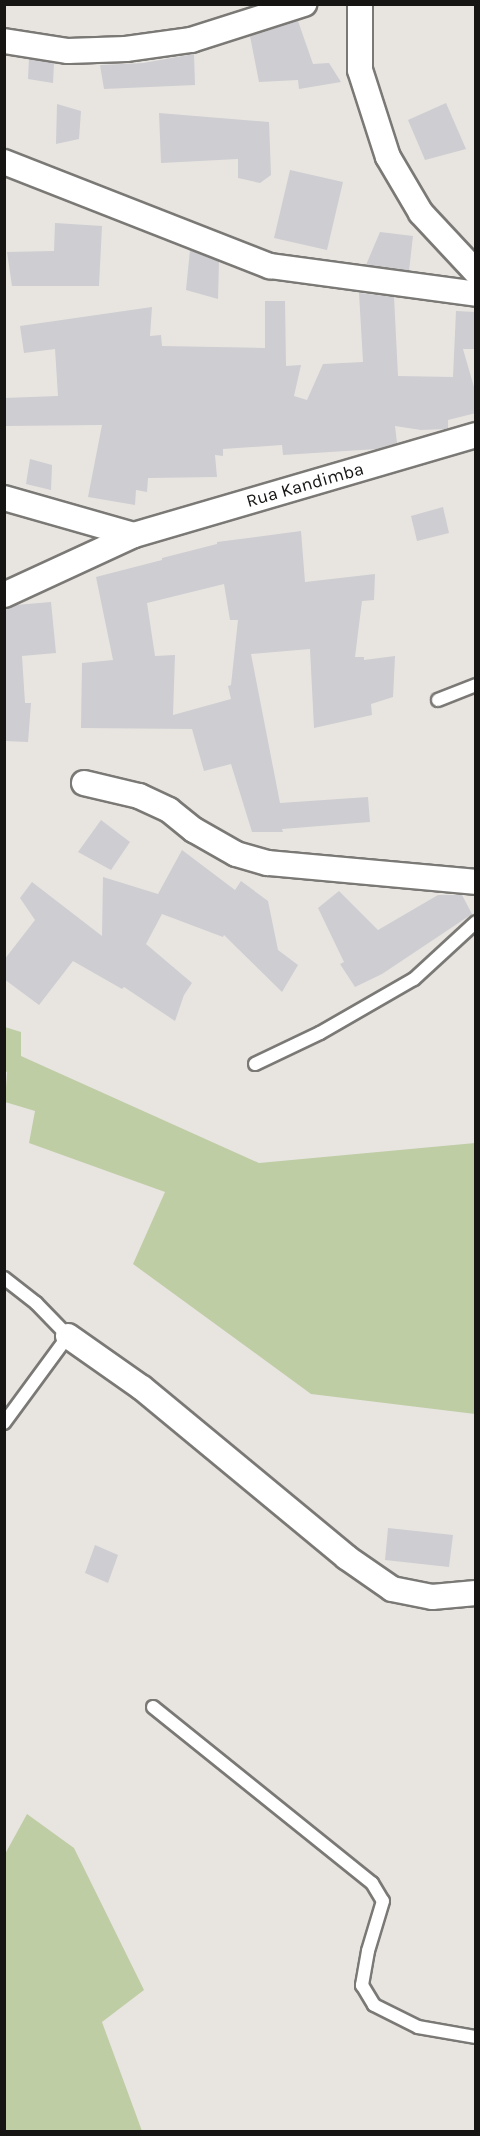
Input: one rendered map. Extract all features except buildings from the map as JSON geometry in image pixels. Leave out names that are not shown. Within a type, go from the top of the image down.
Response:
[{"type":"street","points":[[4,41],[68,51],[126,49],[191,40],[304,4]]},
{"type":"street","points":[[360,4],[360,70],[388,157],[421,213],[476,272]]},
{"type":"street","points":[[4,162],[270,266],[476,294]]},
{"type":"street","name":"Rua Kandimba","points":[[4,595],[134,534],[476,435]]},
{"type":"street","points":[[4,498],[134,534]]},
{"type":"street","points":[[84,783],[139,796],[169,810],[194,830],[236,854],[268,863],[476,882]]},
{"type":"street","points":[[68,1336],[142,1388],[346,1557],[392,1589],[432,1598],[476,1593]]},
{"type":"lane","points":[[438,700],[476,685]]},
{"type":"lane","points":[[255,1064],[320,1033],[414,979],[476,922]]},
{"type":"lane","points":[[4,1278],[36,1303],[68,1336],[4,1424]]},
{"type":"lane","points":[[153,1707],[372,1883],[383,1901],[368,1951],[362,1984],[374,2004],[418,2027],[476,2037]]},
{"type":"green space","points":[[5,1027],[21,1032],[21,1056],[259,1163],[475,1143],[475,1414],[311,1394],[133,1264],[165,1192],[29,1143],[35,1111],[5,1102],[7,1072],[5,1071]]},
{"type":"green space","points":[[27,1814],[74,1848],[144,1990],[102,2022],[142,2131],[5,2131],[5,1854]]}]
